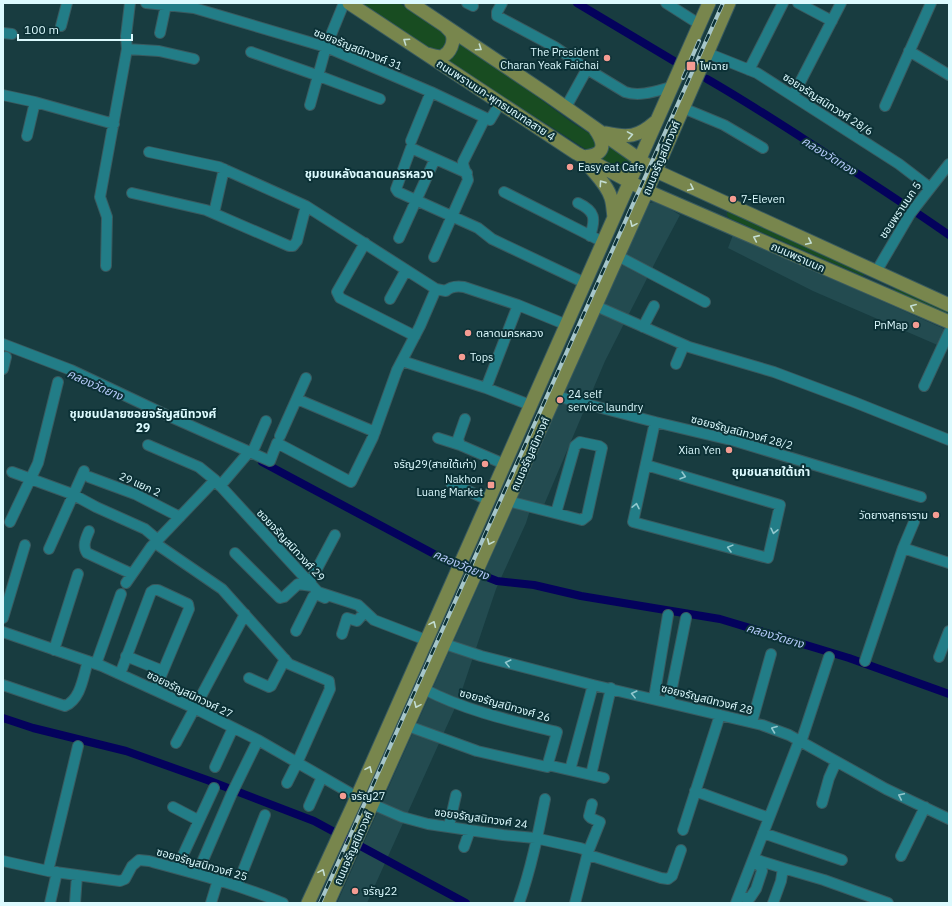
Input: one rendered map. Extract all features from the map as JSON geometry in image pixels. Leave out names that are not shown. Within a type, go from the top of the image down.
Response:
[{"type":"main road","name":"ถนนพรานนก-พุทธมณฑลสาย 4","points":[[349,3],[581,155],[647,191]]},
{"type":"main road","points":[[411,3],[566,107],[656,171]]},
{"type":"main road","name":"ถนนจรัญสนิทวงศ์","points":[[328,903],[656,171],[699,24],[709,3]]},
{"type":"main road","name":"ถนนจรัญสนิทวงศ์","points":[[678,100],[714,3]]},
{"type":"main road","name":"ถนนจรัญสนิทวงศ์","points":[[678,100],[724,3]]},
{"type":"main road","name":"ถนนจรัญสนิทวงศ์","points":[[308,903],[357,797],[530,405],[567,325],[662,107],[678,100],[707,53],[729,3]]},
{"type":"main road","points":[[424,53],[437,57],[449,52],[452,47],[452,34],[445,25]]},
{"type":"main road","points":[[662,107],[665,115],[674,119],[678,100]]},
{"type":"main road","points":[[597,130],[622,136],[634,135],[648,128],[656,121]]},
{"type":"main road","points":[[581,155],[594,155],[599,153],[603,143],[597,130]]},
{"type":"main road","points":[[581,155],[599,178],[611,197],[614,218]]},
{"type":"main road","name":"ถนนพรานนก","points":[[656,171],[949,305]]},
{"type":"main road","name":"ถนนพรานนก","points":[[647,191],[949,322]]},
{"type":"main road","points":[[601,246],[609,244],[614,245],[617,250],[617,258]]},
{"type":"main road","name":"ถนนจรัญสนิทวงศ์","points":[[524,442],[601,267]]},
{"type":"main road","points":[[486,505],[524,442]]},
{"type":"main road","points":[[502,516],[524,442]]},
{"type":"street","points":[[61,26],[67,3]]},
{"type":"street","points":[[106,266],[106,217],[100,197],[127,49],[126,36],[130,3]]},
{"type":"street","name":"ซอยจรัญสนิทวงศ์ 31","points":[[146,3],[194,5],[326,47],[431,92],[485,118]]},
{"type":"street","points":[[310,106],[326,47],[344,3]]},
{"type":"street","points":[[502,3],[497,12],[497,16],[555,47],[587,70],[625,92],[631,94],[644,93],[678,100],[763,148]]},
{"type":"street","points":[[666,3],[699,24]]},
{"type":"street","points":[[749,70],[783,3]]},
{"type":"street","points":[[798,3],[832,21]]},
{"type":"street","points":[[793,96],[841,3]]},
{"type":"street","points":[[885,106],[931,3]]},
{"type":"street","points":[[160,33],[166,5]]},
{"type":"street","points":[[127,49],[159,51],[194,59]]},
{"type":"street","points":[[909,51],[949,75]]},
{"type":"street","points":[[251,52],[319,76],[380,100]]},
{"type":"street","name":"ซอยจรัญสนิทวงศ์ 28/6","points":[[707,53],[757,73],[899,164],[929,187]]},
{"type":"street","points":[[566,107],[587,70]]},
{"type":"street","points":[[411,141],[431,92]]},
{"type":"street","points":[[3,95],[35,102],[114,124]]},
{"type":"street","points":[[28,136],[35,102]]},
{"type":"street","points":[[434,258],[468,180],[467,173],[462,162],[485,118],[490,120],[500,103]]},
{"type":"street","points":[[467,173],[411,148],[396,189],[398,192],[478,228],[492,239],[585,283]]},
{"type":"street","points":[[149,152],[224,169],[306,206],[436,289],[446,291],[452,287],[459,286],[518,305],[567,325]]},
{"type":"street","points":[[399,238],[435,159]]},
{"type":"street","name":"ซอยพรานนก 5","points":[[876,272],[910,214],[929,187],[949,164]]},
{"type":"street","points":[[214,213],[224,169]]},
{"type":"street","points":[[504,192],[590,236],[601,246]]},
{"type":"street","points":[[132,193],[214,213],[289,246],[293,246],[297,241],[306,206]]},
{"type":"street","points":[[578,203],[589,209],[593,214],[594,225],[590,236]]},
{"type":"street","points":[[365,243],[337,292],[338,295],[340,298],[415,336]]},
{"type":"street","points":[[617,258],[705,302]]},
{"type":"street","points":[[390,299],[406,270]]},
{"type":"street","points":[[279,440],[351,482],[375,432],[402,360],[415,336],[436,289]]},
{"type":"street","points":[[486,388],[518,305]]},
{"type":"street","points":[[596,306],[684,345],[774,372],[949,440]]},
{"type":"street","points":[[643,327],[654,306]]},
{"type":"street","points":[[924,386],[949,332]]},
{"type":"street","points":[[3,344],[71,370],[248,454],[270,461],[306,378]]},
{"type":"street","points":[[676,364],[684,345]]},
{"type":"street","points":[[3,369],[6,357]]},
{"type":"street","points":[[402,360],[486,388],[530,405]]},
{"type":"street","points":[[10,522],[38,463],[58,382]]},
{"type":"street","name":"ซอยจรัญสนิทวงศ์ 28/2","points":[[556,396],[735,441],[921,497]]},
{"type":"street","points":[[297,399],[375,432]]},
{"type":"street","points":[[460,445],[458,439],[465,419]]},
{"type":"street","points":[[126,583],[156,542],[180,517],[248,454],[266,421]]},
{"type":"street","points":[[646,465],[780,504],[768,558],[633,522],[655,422]]},
{"type":"street","points":[[438,438],[460,445],[504,464]]},
{"type":"street","points":[[508,501],[582,520],[587,516],[602,448],[580,442],[575,446],[571,455],[556,513]]},
{"type":"street","name":"ซอยจรัญสนิทวงศ์ 29","points":[[148,445],[199,467],[217,483],[318,592],[358,605],[364,614],[374,620],[426,640]]},
{"type":"street","points":[[12,472],[73,495],[145,529],[156,542],[222,589],[289,664],[329,681],[330,689],[287,783]]},
{"type":"street","name":"29 แยก 2","points":[[73,495],[87,474],[135,494],[180,517]]},
{"type":"street","points":[[451,483],[486,505]]},
{"type":"street","points":[[49,549],[73,495]]},
{"type":"street","points":[[866,661],[903,548],[914,522]]},
{"type":"street","points":[[89,531],[85,541],[85,551],[87,553],[132,574]]},
{"type":"street","points":[[235,552],[280,598],[284,597],[298,584],[311,584],[335,535]]},
{"type":"street","points":[[3,618],[25,545]]},
{"type":"street","points":[[903,548],[949,563]]},
{"type":"street","points":[[54,650],[78,574]]},
{"type":"street","points":[[120,674],[152,592],[154,590],[158,590],[188,604],[189,606],[155,690]]},
{"type":"street","points":[[3,685],[65,706],[71,703],[77,695],[92,663],[121,594]]},
{"type":"street","points":[[296,631],[315,595],[318,595],[364,614],[357,621],[348,618],[342,634]]},
{"type":"street","points":[[176,743],[245,614]]},
{"type":"street","points":[[654,698],[668,615]]},
{"type":"street","points":[[669,702],[686,618]]},
{"type":"street","points":[[939,657],[949,631]]},
{"type":"street","name":"ซอยจรัญสนิทวงศ์ 27","points":[[3,632],[120,674],[194,708],[258,740],[357,797]]},
{"type":"street","name":"ซอยจรัญสนิทวงศ์ 28","points":[[445,644],[481,656],[752,722],[783,733],[886,789],[949,819]]},
{"type":"street","points":[[752,722],[770,654]]},
{"type":"street","points":[[126,656],[163,672]]},
{"type":"street","points":[[753,860],[800,742],[829,656]]},
{"type":"street","points":[[249,678],[273,689],[271,686],[285,659]]},
{"type":"street","points":[[570,770],[593,684]]},
{"type":"street","points":[[591,775],[612,688]]},
{"type":"street","name":"ซอยจรัญสนิทวงศ์ 26","points":[[408,726],[477,751],[547,767],[557,732],[466,708],[424,689]]},
{"type":"street","points":[[683,830],[720,715]]},
{"type":"street","points":[[215,766],[233,728]]},
{"type":"street","points":[[197,874],[234,789],[258,740]]},
{"type":"street","points":[[50,903],[53,872],[78,746]]},
{"type":"street","points":[[822,803],[829,778],[836,762]]},
{"type":"street","points":[[552,766],[604,778]]},
{"type":"street","points":[[309,806],[322,777]]},
{"type":"street","points":[[177,868],[214,788]]},
{"type":"street","points":[[695,791],[769,818]]},
{"type":"street","points":[[449,826],[456,795]]},
{"type":"street","points":[[519,903],[526,883],[545,799]]},
{"type":"street","name":"ซอยจรัญสนิทวงศ์ 24","points":[[372,804],[402,817],[428,824],[537,838],[580,848],[586,850],[588,854],[595,857],[661,878],[668,879],[672,876],[681,850]]},
{"type":"street","points":[[577,902],[588,854],[600,822],[589,816],[592,804]]},
{"type":"street","points":[[173,807],[198,820]]},
{"type":"street","points":[[901,856],[925,808]]},
{"type":"street","points":[[237,886],[265,814]]},
{"type":"street","points":[[464,847],[470,830]]},
{"type":"street","points":[[763,833],[842,860]]},
{"type":"street","name":"ซอยจรัญสนิทวงศ์ 25","points":[[3,861],[53,872],[123,881],[136,862],[142,860],[218,880],[264,895],[283,903]]},
{"type":"street","points":[[753,860],[824,880],[888,903]]},
{"type":"street","points":[[737,900],[750,898],[756,890],[762,871],[761,867],[753,860]]},
{"type":"street","points":[[773,903],[781,881],[783,868]]},
{"type":"street","points":[[75,903],[77,875]]},
{"type":"street","points":[[212,903],[218,880]]},
{"type":"shaded area","points":[[654,202],[680,215],[605,361],[541,512],[530,510],[526,523],[496,589],[459,699],[367,903],[337,903],[648,205]]},
{"type":"shaded area","points":[[733,235],[949,331],[949,350],[813,291],[728,248]]},
{"type":"green space","points":[[362,3],[399,3],[446,34],[448,45],[439,51],[434,51]]},
{"type":"green space","points":[[458,42],[523,86],[571,122],[592,135],[598,146],[590,152],[446,59]]},
{"type":"green space","points":[[607,145],[631,160],[633,164],[629,172],[600,160]]},
{"type":"green space","points":[[727,211],[863,272],[864,274],[863,276],[729,218]]},
{"type":"green space","points":[[898,287],[949,310],[949,315],[894,291],[895,288]]},
{"type":"waterway","name":"คลองวัดทอง","points":[[577,3],[674,61]]},
{"type":"waterway","name":"คลองวัดทอง","points":[[707,79],[759,110],[949,235]]},
{"type":"waterway","name":"คลองวัดยาง","points":[[262,462],[449,562],[497,581],[534,585],[581,596],[720,619],[849,658],[949,694]]},
{"type":"waterway","points":[[3,718],[33,728],[126,751],[314,821],[466,903]]},
{"type":"railway","points":[[320,903],[723,3]]},
{"type":"railway","points":[[683,78],[699,41]]},
{"type":"place","name":"The President Charan Yeak Faichai","points":[[607,58]]},
{"type":"place","name":"ไฟฉาย","points":[[691,66]]},
{"type":"place","name":"Easy eat Cafe","points":[[570,167]]},
{"type":"place","name":"7-Eleven","points":[[733,199]]},
{"type":"place","name":"PnMap","points":[[916,325]]},
{"type":"place","name":"ตลาดนครหลวง","points":[[468,333]]},
{"type":"place","name":"Tops","points":[[462,357]]},
{"type":"place","name":"24 self service laundry","points":[[560,400]]},
{"type":"place","name":"Xian Yen","points":[[729,450]]},
{"type":"place","name":"จรัญ29(สายใต้เก่า)","points":[[485,464]]},
{"type":"place","name":"Nakhon Luang Market","points":[[491,485]]},
{"type":"place","name":"วัดยางสุทธาราม","points":[[936,515]]},
{"type":"place","name":"จรัญ27","points":[[343,796]]},
{"type":"place","name":"จรัญ22","points":[[355,891]]},
{"type":"district","name":"ชุมชนหลังตลาดนครหลวง","points":[[369,174]]},
{"type":"district","name":"ชุมชนปลายซอยจรัญสนิทวงศ์ 29","points":[[143,421]]},
{"type":"district","name":"ชุมชนสายใต้เก่า","points":[[771,472]]}]
